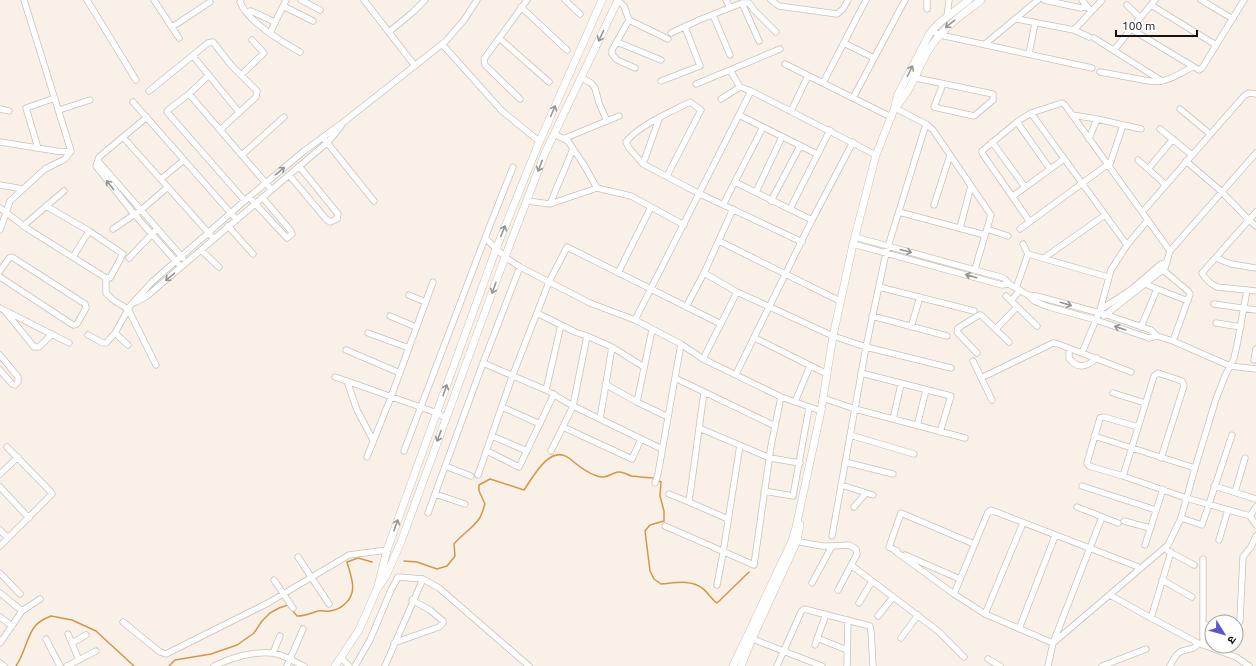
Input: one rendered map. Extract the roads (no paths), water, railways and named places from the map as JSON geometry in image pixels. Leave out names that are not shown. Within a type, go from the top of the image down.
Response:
[{"type":"street","points":[[0,230],[10,201],[45,169],[65,159],[71,151],[24,0]]},
{"type":"street","points":[[87,0],[136,80]]},
{"type":"street","points":[[154,0],[179,38]]},
{"type":"street","points":[[241,0],[240,2],[243,9],[270,34],[300,52]]},
{"type":"street","points":[[270,34],[286,0]]},
{"type":"street","points":[[301,0],[320,10]]},
{"type":"street","points":[[364,0],[415,66]]},
{"type":"street","points":[[390,32],[414,12],[425,0]]},
{"type":"street","points":[[88,334],[103,343],[106,343],[115,333],[129,308],[152,282],[230,213],[322,137],[345,121],[442,44],[464,20],[477,0]]},
{"type":"street","points":[[520,98],[485,65],[484,59],[527,0]]},
{"type":"street","points":[[565,0],[580,14]]},
{"type":"street","points":[[383,575],[387,550],[496,249],[537,149],[602,0]]},
{"type":"street","points":[[335,666],[359,630],[383,575],[401,542],[504,257],[545,152],[582,78],[617,0],[624,6],[630,20],[669,36],[684,27],[742,3],[749,3],[776,32]]},
{"type":"street","points":[[726,0],[730,7]]},
{"type":"street","points":[[771,0],[779,6],[837,14],[843,9],[848,0]]},
{"type":"street","points":[[823,83],[866,0]]},
{"type":"street","points":[[853,98],[904,0]]},
{"type":"street","points":[[927,0],[927,9]]},
{"type":"street","points":[[947,17],[949,0]]},
{"type":"street","points":[[732,666],[749,638],[795,539],[800,508],[821,411],[840,301],[876,154],[895,107],[897,96],[922,47],[932,31],[969,0]]},
{"type":"street","points":[[895,107],[904,98],[916,78],[928,52],[940,35],[946,28],[981,0]]},
{"type":"street","points":[[985,44],[1038,0]]},
{"type":"street","points":[[1044,0],[1082,8],[1087,6]]},
{"type":"street","points":[[1082,0],[1091,12]]},
{"type":"street","points":[[1074,30],[1102,0]]},
{"type":"street","points":[[1201,0],[1209,2],[1232,19]]},
{"type":"street","points":[[1131,29],[1196,70],[1200,70],[1244,0]]},
{"type":"street","points":[[172,27],[210,2]]},
{"type":"street","points":[[1114,50],[1153,2],[1216,44]]},
{"type":"street","points":[[742,3],[759,41]]},
{"type":"street","points":[[1127,5],[1140,18]]},
{"type":"street","points":[[283,6],[313,21]]},
{"type":"street","points":[[521,7],[567,50]]},
{"type":"street","points":[[246,12],[251,11],[275,22]]},
{"type":"street","points":[[713,14],[730,55]]},
{"type":"street","points":[[1017,18],[1074,30],[1114,50],[1163,81]]},
{"type":"street","points":[[630,20],[612,50],[613,57],[635,68]]},
{"type":"street","points":[[1029,54],[1035,23]]},
{"type":"street","points":[[661,81],[700,66],[684,27]]},
{"type":"street","points":[[932,31],[940,35],[1092,68]]},
{"type":"street","points":[[499,38],[549,82]]},
{"type":"street","points":[[241,75],[264,53],[252,40]]},
{"type":"street","points":[[149,91],[208,43],[213,42],[231,65],[257,91],[256,97],[220,130]]},
{"type":"street","points":[[617,42],[661,60]]},
{"type":"street","points":[[844,43],[874,58]]},
{"type":"street","points":[[442,44],[502,111],[540,142]]},
{"type":"street","points":[[696,84],[780,49]]},
{"type":"street","points":[[193,56],[239,112]]},
{"type":"street","points":[[785,64],[891,116]]},
{"type":"street","points":[[1100,72],[1149,81],[1163,81],[1192,67]]},
{"type":"street","points":[[730,70],[740,87],[830,130],[876,154]]},
{"type":"street","points":[[209,75],[167,112],[247,199],[255,203],[286,237],[290,237],[292,234],[291,231],[262,197]]},
{"type":"street","points":[[791,111],[808,76]]},
{"type":"street","points":[[582,78],[591,83],[595,88],[599,103],[607,121]]},
{"type":"street","points":[[916,78],[993,94],[993,100],[974,116],[934,107],[943,84]]},
{"type":"street","points":[[721,99],[740,87]]},
{"type":"street","points":[[635,320],[751,92]]},
{"type":"street","points":[[1145,209],[1244,96],[1249,93],[1256,94]]},
{"type":"street","points":[[189,94],[271,189]]},
{"type":"street","points":[[38,148],[26,108],[55,98]]},
{"type":"street","points":[[59,110],[90,100]]},
{"type":"street","points":[[133,102],[236,219]]},
{"type":"street","points":[[667,176],[701,110],[690,102],[642,127],[630,136],[626,142],[629,148],[643,164],[700,194],[802,242]]},
{"type":"street","points":[[1030,222],[982,153],[983,149],[1031,113],[1061,103],[1065,105],[1170,250]]},
{"type":"street","points":[[895,107],[926,124],[933,130],[991,215],[975,270]]},
{"type":"street","points":[[0,109],[9,111]]},
{"type":"street","points":[[1180,109],[1210,134]]},
{"type":"street","points":[[1031,113],[1127,245]]},
{"type":"street","points":[[739,115],[817,154]]},
{"type":"street","points":[[1072,115],[1141,129]]},
{"type":"street","points":[[564,139],[619,116]]},
{"type":"street","points":[[147,117],[99,157],[96,166],[118,195],[181,267]]},
{"type":"street","points":[[242,155],[284,117]]},
{"type":"street","points":[[643,164],[659,119]]},
{"type":"street","points":[[1089,139],[1097,119]]},
{"type":"street","points":[[129,308],[147,296],[271,189],[327,143],[345,121]]},
{"type":"street","points":[[1017,122],[1050,169]]},
{"type":"street","points":[[832,536],[861,373],[886,253],[926,124]]},
{"type":"street","points":[[1020,229],[1108,166],[1123,125]]},
{"type":"street","points":[[723,205],[763,127]]},
{"type":"street","points":[[1160,129],[1192,155]]},
{"type":"street","points":[[790,209],[830,130]]},
{"type":"street","points":[[554,134],[568,141],[597,188]]},
{"type":"street","points":[[123,137],[214,239]]},
{"type":"street","points":[[322,137],[374,201]]},
{"type":"street","points":[[756,192],[782,137]]},
{"type":"street","points":[[1148,169],[1173,139]]},
{"type":"street","points":[[0,142],[70,152]]},
{"type":"street","points":[[736,374],[756,338],[812,220],[853,142]]},
{"type":"street","points":[[992,142],[1026,187]]},
{"type":"street","points":[[772,201],[800,146]]},
{"type":"street","points":[[537,149],[545,152]]},
{"type":"street","points":[[550,204],[573,149]]},
{"type":"street","points":[[1101,312],[1145,284],[1165,268],[1170,250],[1256,153]]},
{"type":"street","points":[[934,205],[950,155]]},
{"type":"street","points":[[1013,196],[1064,159]]},
{"type":"street","points":[[161,179],[184,160]]},
{"type":"street","points":[[1138,160],[1166,185]]},
{"type":"street","points":[[98,161],[187,262]]},
{"type":"street","points":[[1186,161],[1222,192],[1256,226]]},
{"type":"street","points":[[289,175],[326,219],[330,222],[337,219],[338,214],[299,166]]},
{"type":"street","points":[[404,451],[513,167]]},
{"type":"street","points":[[735,182],[812,220]]},
{"type":"street","points":[[0,185],[23,189]]},
{"type":"street","points":[[960,228],[971,186]]},
{"type":"street","points":[[113,230],[141,210],[168,187]]},
{"type":"street","points":[[527,201],[550,204],[597,188],[631,196],[684,226]]},
{"type":"street","points":[[118,195],[124,190]]},
{"type":"street","points":[[23,226],[64,191]]},
{"type":"street","points":[[46,206],[89,231],[123,254],[110,278],[106,278]]},
{"type":"street","points":[[0,208],[23,226],[106,278]]},
{"type":"street","points":[[618,273],[651,208]]},
{"type":"street","points":[[686,307],[704,273],[733,209]]},
{"type":"street","points":[[899,212],[960,228],[1008,236]]},
{"type":"street","points":[[1256,212],[1203,272],[1204,276],[1217,287],[1256,291]]},
{"type":"street","points":[[1044,258],[1105,215]]},
{"type":"street","points":[[1082,353],[1098,321],[1108,277],[1127,245],[1148,220]]},
{"type":"street","points":[[228,226],[253,254]]},
{"type":"street","points":[[129,258],[152,233],[158,229]]},
{"type":"street","points":[[73,257],[89,231]]},
{"type":"street","points":[[485,238],[504,257],[549,282],[590,303],[635,320],[680,344],[703,359],[781,397],[821,411]]},
{"type":"street","points":[[854,240],[889,246],[1004,278],[1009,284],[1028,295],[1034,301],[1049,307],[1149,338],[1157,336]]},
{"type":"street","points":[[854,240],[886,253],[1002,285],[1009,284]]},
{"type":"street","points":[[719,241],[840,301]]},
{"type":"street","points":[[1023,244],[1028,254],[1018,289],[1008,298],[1037,326]]},
{"type":"street","points":[[445,466],[475,476],[487,451],[512,377],[549,282],[567,247],[721,324]]},
{"type":"street","points":[[202,250],[219,268]]},
{"type":"street","points":[[1028,254],[1108,277]]},
{"type":"street","points":[[0,271],[10,257],[12,257],[85,304],[86,308],[77,324],[73,325],[0,276]]},
{"type":"street","points":[[1216,258],[1231,264],[1256,268]]},
{"type":"street","points":[[1101,312],[1132,289],[1161,264],[1167,262]]},
{"type":"street","points":[[428,513],[520,267]]},
{"type":"street","points":[[1163,270],[1188,291],[1190,296],[1173,341]]},
{"type":"street","points":[[704,273],[737,292],[833,336],[866,347],[951,368]]},
{"type":"street","points":[[106,278],[106,293],[109,297],[129,308],[156,365]]},
{"type":"street","points":[[367,457],[391,398],[433,282]]},
{"type":"street","points":[[1145,284],[1188,301]]},
{"type":"street","points":[[879,287],[974,311]]},
{"type":"street","points":[[1141,326],[1157,289]]},
{"type":"street","points":[[1053,643],[1168,544],[1181,518],[1216,399],[1237,345],[1247,290]]},
{"type":"street","points":[[703,359],[737,292]]},
{"type":"street","points":[[409,295],[425,302]]},
{"type":"street","points":[[1028,295],[1101,312],[1151,330],[1157,336],[1173,341],[1230,366],[1256,369]]},
{"type":"street","points":[[911,326],[920,297]]},
{"type":"street","points":[[478,298],[489,302]]},
{"type":"street","points":[[1214,304],[1256,310]]},
{"type":"street","points":[[996,329],[1017,307]]},
{"type":"street","points":[[2,309],[69,343]]},
{"type":"street","points":[[2,309],[34,347],[39,346],[52,334]]},
{"type":"street","points":[[537,313],[575,332],[612,347],[644,367]]},
{"type":"street","points":[[977,353],[958,334],[958,328],[980,315],[1009,342]]},
{"type":"street","points":[[390,316],[416,327]]},
{"type":"street","points":[[872,316],[947,336]]},
{"type":"street","points":[[1216,323],[1241,327]]},
{"type":"street","points":[[546,390],[561,325]]},
{"type":"street","points":[[637,402],[652,330]]},
{"type":"street","points":[[115,333],[128,345]]},
{"type":"street","points":[[368,333],[408,348]]},
{"type":"street","points":[[551,451],[573,406],[587,336]]},
{"type":"street","points":[[756,338],[827,374]]},
{"type":"street","points":[[655,483],[658,474],[680,344]]},
{"type":"street","points":[[981,378],[1050,344],[1058,344],[1070,348],[1132,372]]},
{"type":"street","points":[[600,419],[612,347]]},
{"type":"street","points":[[1070,348],[1069,358],[1076,364],[1086,366],[1097,358]]},
{"type":"street","points":[[1254,360],[1256,349]]},
{"type":"street","points":[[346,350],[400,373]]},
{"type":"street","points":[[0,355],[18,377],[18,382],[12,384],[0,370]]},
{"type":"street","points":[[973,361],[992,400]]},
{"type":"street","points":[[483,363],[512,377],[546,390],[573,406],[662,449]]},
{"type":"street","points":[[795,402],[810,366]]},
{"type":"street","points":[[861,373],[951,396],[940,432]]},
{"type":"street","points":[[1123,476],[1145,403],[1156,374],[1158,373],[1182,380],[1184,383],[1161,458]]},
{"type":"street","points":[[334,376],[446,418]]},
{"type":"street","points":[[675,378],[775,426]]},
{"type":"street","points":[[347,381],[357,410],[373,440]]},
{"type":"street","points":[[605,384],[668,417]]},
{"type":"street","points":[[893,419],[901,384]]},
{"type":"street","points":[[917,426],[926,390]]},
{"type":"street","points":[[689,502],[704,392]]},
{"type":"street","points":[[1113,393],[1145,403]]},
{"type":"street","points":[[487,451],[519,466],[554,394]]},
{"type":"street","points":[[665,526],[723,553],[754,565],[764,491],[781,397]]},
{"type":"street","points":[[823,398],[855,409],[965,438]]},
{"type":"street","points":[[502,407],[540,424]]},
{"type":"street","points":[[764,491],[793,496],[809,408]]},
{"type":"street","points":[[1138,427],[1104,417],[1100,418],[1087,463],[1089,466],[1208,505],[1250,516],[1256,525]]},
{"type":"street","points":[[563,427],[632,459],[641,439]]},
{"type":"street","points":[[699,428],[770,458],[800,463]]},
{"type":"street","points":[[1181,518],[1202,525],[1232,434]]},
{"type":"street","points":[[850,435],[914,454]]},
{"type":"street","points":[[492,436],[527,451]]},
{"type":"street","points":[[1094,436],[1131,449],[1195,468]]},
{"type":"street","points":[[717,586],[740,445]]},
{"type":"street","points":[[0,546],[52,493],[7,447]]},
{"type":"street","points":[[0,474],[18,457]]},
{"type":"street","points":[[1235,492],[1245,458]]},
{"type":"street","points":[[845,462],[893,474]]},
{"type":"street","points":[[841,485],[873,495]]},
{"type":"street","points":[[1082,486],[1156,510]]},
{"type":"street","points":[[1214,486],[1256,499]]},
{"type":"street","points":[[0,487],[29,518]]},
{"type":"street","points":[[1145,544],[1163,489]]},
{"type":"street","points":[[854,507],[866,493]]},
{"type":"street","points":[[435,494],[465,504]]},
{"type":"street","points":[[669,494],[728,519]]},
{"type":"street","points":[[1077,507],[1118,523]]},
{"type":"street","points":[[1250,516],[1256,507]]},
{"type":"street","points":[[954,594],[988,512],[991,510],[1141,568]]},
{"type":"street","points":[[1219,540],[1228,510]]},
{"type":"street","points":[[974,544],[902,513],[889,547],[954,594],[985,614],[1053,643]]},
{"type":"street","points":[[1048,665],[1053,643],[1102,517]]},
{"type":"street","points":[[1124,521],[1150,528]]},
{"type":"street","points":[[985,614],[1023,523]]},
{"type":"street","points":[[0,530],[8,538]]},
{"type":"street","points":[[1019,629],[1055,536]]},
{"type":"street","points":[[1240,614],[1242,557],[1251,547],[1256,536]]},
{"type":"street","points":[[795,539],[832,546],[849,545],[856,549],[857,554],[838,590]]},
{"type":"street","points":[[812,583],[832,546]]},
{"type":"street","points":[[123,622],[160,652],[166,654],[284,594],[349,555],[387,550]]},
{"type":"street","points":[[1162,550],[1171,552],[1194,565]]},
{"type":"street","points":[[895,551],[960,579]]},
{"type":"street","points":[[1151,618],[1171,552]]},
{"type":"street","points":[[298,557],[329,604]]},
{"type":"street","points":[[1170,666],[1180,652],[1194,649],[1200,643],[1203,632],[1203,558]]},
{"type":"street","points":[[851,565],[918,615],[946,638],[964,657]]},
{"type":"street","points":[[0,573],[20,594]]},
{"type":"street","points":[[383,575],[423,578],[450,596],[529,666]]},
{"type":"street","points":[[355,666],[370,640],[398,577]]},
{"type":"street","points":[[385,666],[412,600],[423,578]]},
{"type":"street","points":[[274,580],[293,608]]},
{"type":"street","points":[[1162,580],[1192,597]]},
{"type":"street","points":[[859,603],[872,581]]},
{"type":"street","points":[[0,593],[22,611]]},
{"type":"street","points":[[1110,595],[1200,643],[1236,657],[1249,666]]},
{"type":"street","points":[[878,616],[893,597]]},
{"type":"street","points":[[0,642],[22,611],[40,599]]},
{"type":"street","points":[[394,642],[439,627],[443,623],[443,621],[430,610],[412,600]]},
{"type":"street","points":[[777,666],[802,610],[806,609],[870,626],[872,630],[873,666]]},
{"type":"street","points":[[815,645],[826,614]]},
{"type":"street","points":[[901,638],[918,615]]},
{"type":"street","points":[[0,617],[12,626]]},
{"type":"street","points":[[847,666],[848,620]]},
{"type":"street","points":[[287,666],[304,629]]},
{"type":"street","points":[[68,634],[79,660]]},
{"type":"street","points":[[72,643],[86,635]]},
{"type":"street","points":[[273,653],[280,636]]},
{"type":"street","points":[[749,638],[822,666]]},
{"type":"street","points":[[741,666],[749,638]]},
{"type":"street","points":[[818,638],[847,650]]},
{"type":"street","points":[[46,639],[60,666]]},
{"type":"street","points":[[1102,666],[1146,649]]},
{"type":"street","points":[[66,666],[96,651]]},
{"type":"street","points":[[214,666],[223,664],[232,658],[273,653],[304,666]]},
{"type":"street","points":[[341,658],[349,666]]},
{"type":"street","points":[[988,659],[1000,666]]},
{"type":"street","points":[[0,663],[4,666]]},
{"type":"waterway","points":[[404,561],[417,562],[437,569],[447,566],[455,556],[454,544],[476,523],[482,514],[485,504],[479,491],[479,485],[490,479],[524,490],[537,470],[555,455],[562,455],[569,458],[586,471],[600,477],[606,477],[620,472],[632,476],[654,478]]},
{"type":"waterway","points":[[657,480],[661,482],[660,496],[664,511],[664,521],[650,525],[645,531],[650,571],[654,579],[661,584],[682,582],[692,583],[704,589],[717,603],[749,572]]},
{"type":"waterway","points":[[169,666],[175,660],[211,654],[237,645],[254,633],[262,621],[270,613],[279,608],[288,605],[297,616],[318,611],[335,610],[339,608],[350,598],[353,589],[352,578],[347,562],[358,558],[372,562]]},
{"type":"waterway","points":[[16,666],[31,633],[37,624],[51,616],[72,620],[96,631],[134,666]]}]
